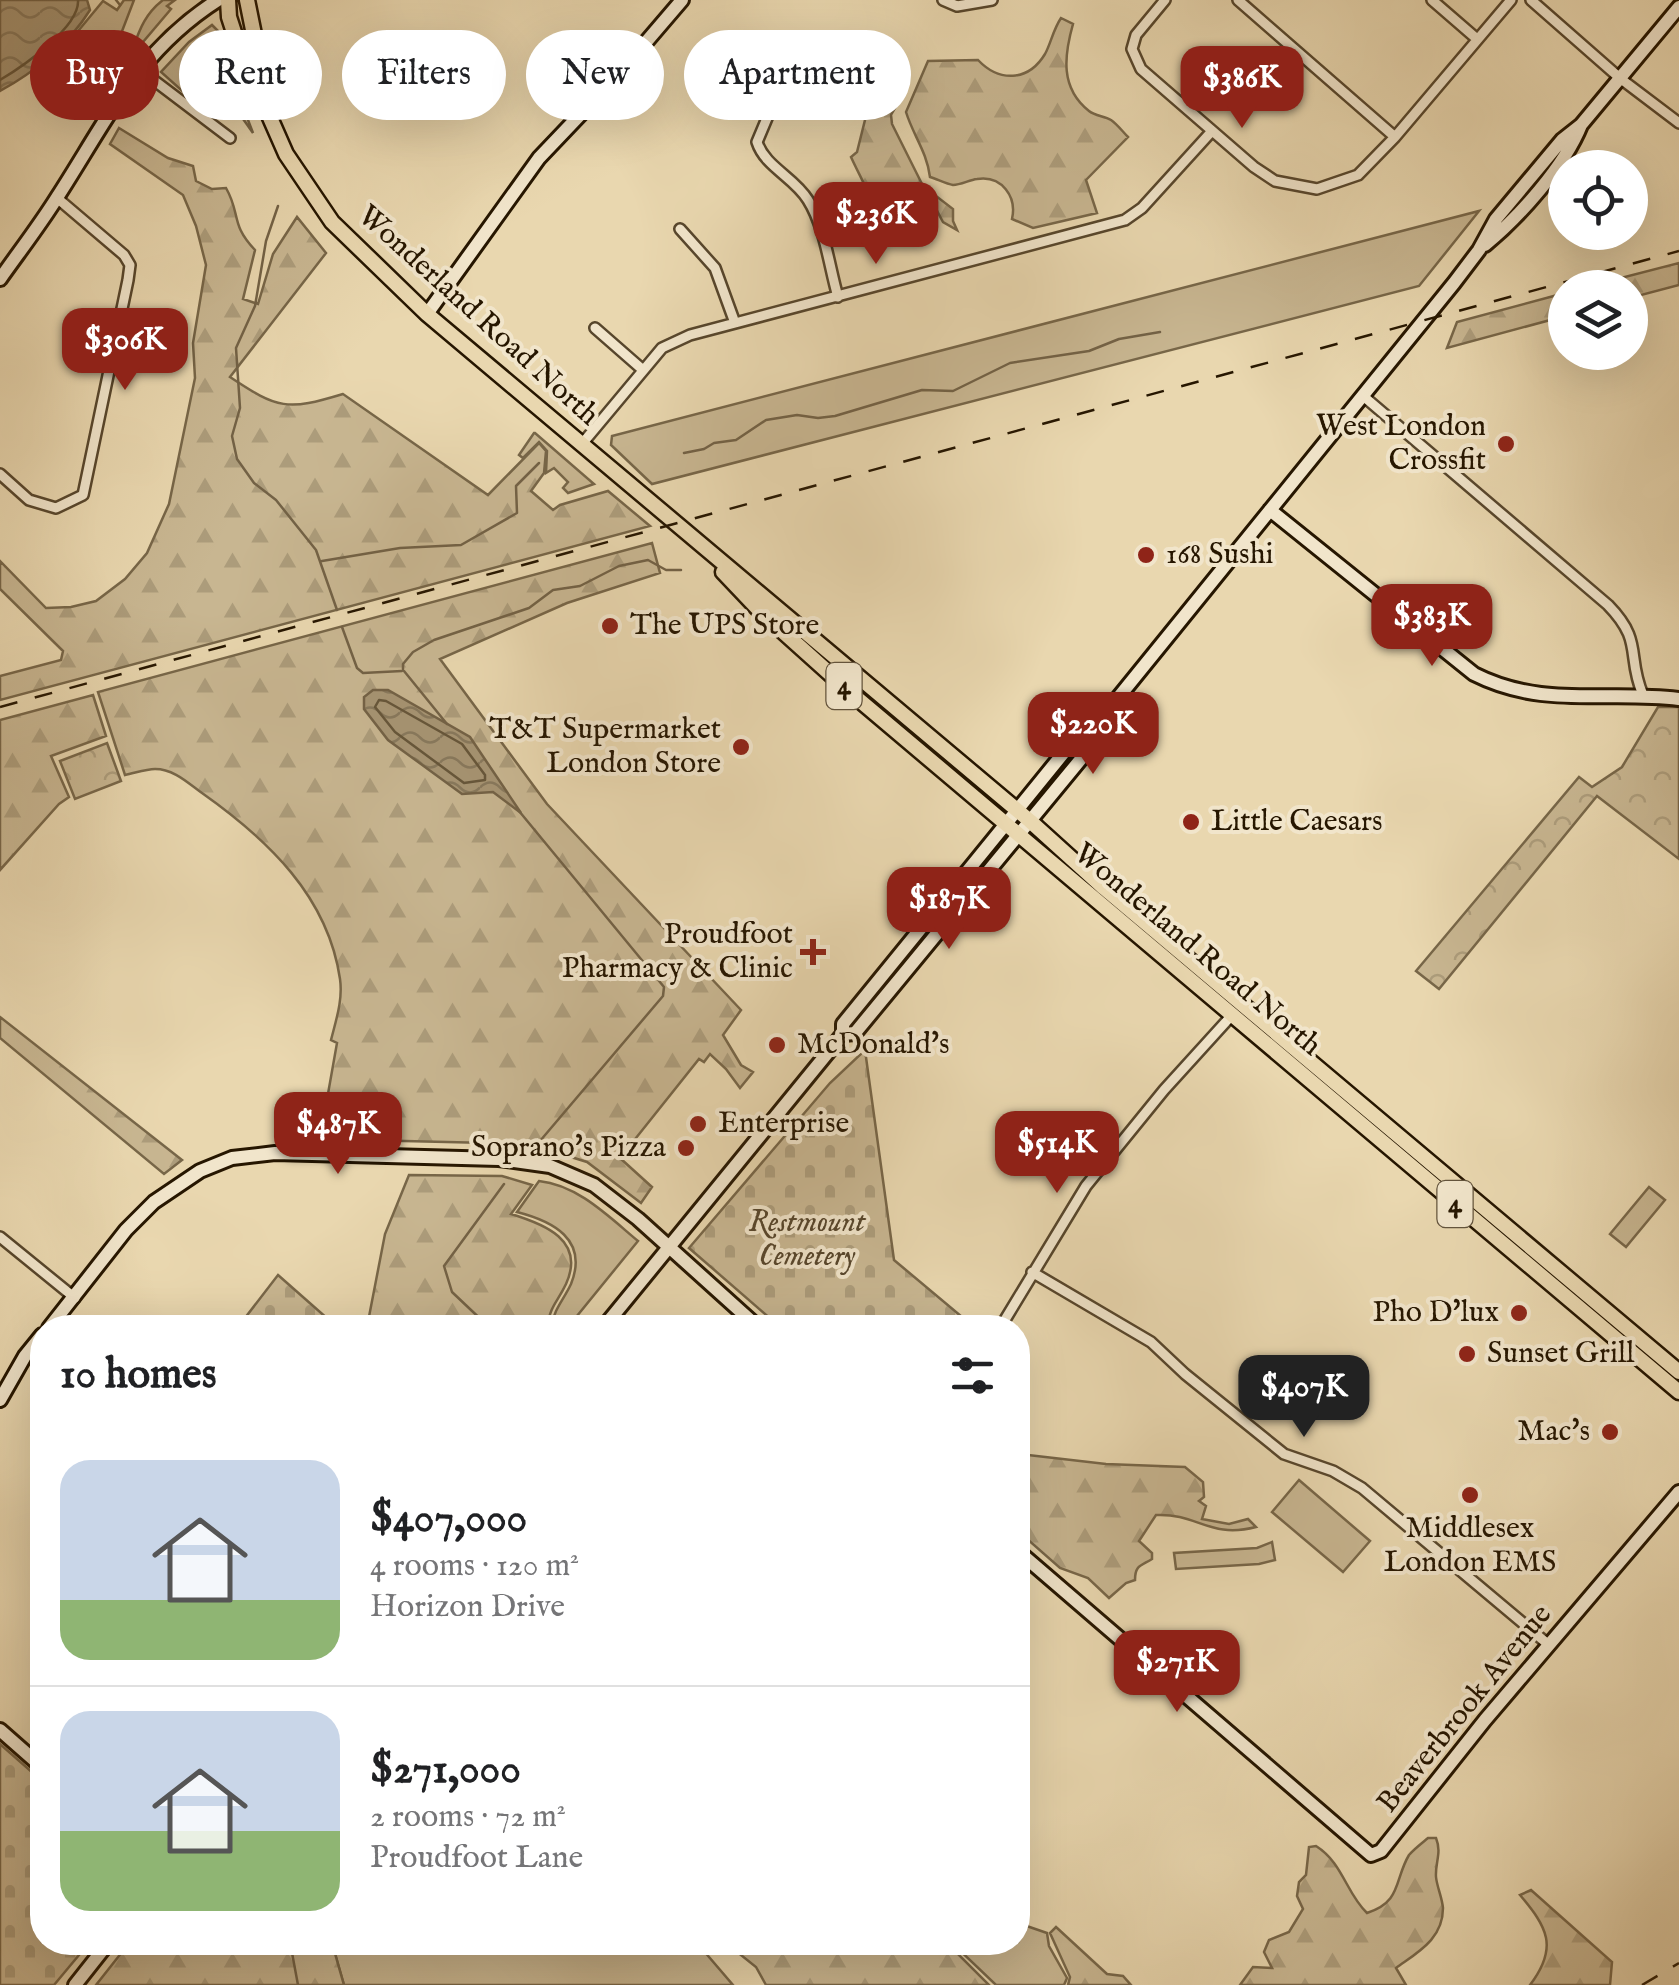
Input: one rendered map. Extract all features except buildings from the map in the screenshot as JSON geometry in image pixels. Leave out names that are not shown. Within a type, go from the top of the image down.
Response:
[{"type":"main road","name":"Wonderland Road North","points":[[228,0],[232,30]]},
{"type":"main road","name":"Wonderland Road North","points":[[247,0],[253,30]]},
{"type":"main road","name":"Wonderland Road North","points":[[271,120],[286,154],[332,222],[426,314],[1030,821],[1237,1010],[1679,1392]]},
{"type":"main road","name":"Wonderland Road North","points":[[692,538],[760,611],[1006,824],[1679,1372]]},
{"type":"street","points":[[159,48],[198,12],[218,0]]},
{"type":"street","points":[[426,314],[539,158],[618,76],[682,0]]},
{"type":"street","points":[[942,0],[957,6],[992,0]]},
{"type":"street","points":[[1164,0],[1136,35],[1132,49],[1141,69],[1275,181],[1317,189],[1358,176],[1511,0]]},
{"type":"street","points":[[1238,0],[1395,137]]},
{"type":"street","points":[[1432,0],[1477,40]]},
{"type":"street","points":[[1530,0],[1620,79],[1679,123]]},
{"type":"street","points":[[613,1315],[843,1034],[843,1024],[1017,810],[1092,718],[1109,709],[1480,250],[1496,219],[1679,7]]},
{"type":"street","points":[[159,84],[230,138]]},
{"type":"street","points":[[0,279],[105,120]]},
{"type":"street","points":[[766,120],[757,142],[761,155],[808,199],[838,297]]},
{"type":"street","points":[[581,445],[662,348],[690,335],[1125,220],[1142,208],[1212,131]]},
{"type":"street","points":[[0,474],[29,500],[56,508],[82,495],[106,390],[130,266],[111,242],[57,198]]},
{"type":"street","points":[[680,229],[715,268],[736,323]]},
{"type":"street","points":[[595,328],[643,370]]},
{"type":"street","points":[[1362,396],[1628,625],[1643,695]]},
{"type":"street","points":[[1270,510],[1487,681],[1532,696],[1643,695],[1679,699]]},
{"type":"street","points":[[843,1034],[855,1033],[1104,731],[1109,709]]},
{"type":"street","points":[[1007,1315],[1086,1186],[1164,1090],[1237,1010]]},
{"type":"street","points":[[60,1315],[126,1230],[154,1202],[181,1182],[232,1158],[275,1153],[499,1159],[550,1166],[594,1184],[745,1315]]},
{"type":"street","points":[[0,1237],[75,1298]]},
{"type":"street","points":[[1032,1272],[1151,1342],[1284,1454],[1333,1471],[1362,1488],[1549,1645]]},
{"type":"street","points":[[0,1400],[30,1350]]},
{"type":"street","name":"Beaverbrook Avenue","points":[[1030,1561],[1370,1854],[1381,1851],[1679,1492]]},
{"type":"street","points":[[0,1730],[30,1756]]},
{"type":"street","points":[[74,1985],[98,1955]]},
{"type":"green space","points":[[124,0],[134,0],[122,30],[79,30],[103,1],[117,10]]},
{"type":"green space","points":[[163,0],[175,0],[153,30],[140,30]]},
{"type":"green space","points":[[1061,18],[1073,24],[1066,60],[1073,92],[1089,111],[1111,120],[1128,137],[1086,180],[1097,213],[1033,228],[1012,219],[1010,196],[994,180],[977,179],[953,185],[930,177],[909,120],[911,100],[928,61],[978,60],[1004,75],[1022,74],[1045,54]]},
{"type":"green space","points":[[179,53],[179,88],[161,72]]},
{"type":"green space","points":[[865,120],[892,120],[923,186],[953,209],[957,230],[943,222],[935,207],[877,220],[851,157],[857,152]]},
{"type":"green space","points":[[119,128],[168,158],[193,166],[196,181],[212,189],[226,188],[242,233],[255,250],[243,299],[258,304],[273,254],[297,217],[326,253],[230,377],[260,396],[284,404],[308,403],[343,394],[488,495],[539,443],[546,451],[544,473],[531,491],[553,510],[608,491],[650,526],[0,700],[0,676],[61,660],[63,651],[0,589],[0,561],[46,608],[96,601],[125,579],[147,553],[169,504],[195,378],[193,343],[206,265],[183,195],[110,144]]},
{"type":"green space","points":[[1479,211],[1419,286],[652,484],[611,445],[612,436]]},
{"type":"green space","points":[[1679,263],[1679,285],[1648,293],[1648,271]]},
{"type":"green space","points":[[1548,298],[1548,321],[1447,348],[1457,322]]},
{"type":"green space","points":[[534,433],[594,484],[568,493],[563,488],[568,482],[554,468],[546,473],[547,451],[539,442],[523,458],[519,455]]},
{"type":"green space","points":[[652,543],[660,573],[567,603],[440,659],[547,804],[741,1010],[723,1035],[741,1065],[753,1072],[740,1088],[710,1054],[704,1062],[699,1059],[620,1158],[652,1187],[641,1203],[587,1162],[529,1144],[320,1139],[337,1043],[331,1040],[341,987],[323,921],[291,872],[271,850],[191,785],[162,770],[125,775],[98,692]]},
{"type":"green space","points":[[93,695],[106,736],[51,756],[69,797],[0,870],[0,720]]},
{"type":"green space","points":[[1658,707],[1679,707],[1679,859],[1597,796],[1439,989],[1416,971],[1579,777],[1592,787],[1622,767]]},
{"type":"green space","points":[[107,743],[121,781],[75,799],[60,761]]},
{"type":"green space","points":[[0,1017],[182,1160],[164,1174],[0,1038]]},
{"type":"green space","name":"Restmount Cemetery","points":[[865,1050],[894,1260],[960,1315],[766,1315],[689,1248],[830,1083]]},
{"type":"green space","points":[[409,1175],[502,1176],[532,1185],[511,1214],[558,1236],[566,1245],[571,1269],[550,1315],[369,1315],[385,1234]]},
{"type":"green space","points":[[539,1181],[553,1184],[580,1195],[638,1241],[578,1315],[555,1315],[575,1268],[571,1244],[554,1227],[517,1212]]},
{"type":"green space","points":[[1649,1187],[1665,1200],[1626,1247],[1610,1234]]},
{"type":"green space","points":[[278,1275],[323,1315],[247,1315]]},
{"type":"green space","points":[[1030,1455],[1185,1467],[1203,1482],[1204,1497],[1199,1501],[1206,1506],[1202,1519],[1229,1524],[1248,1519],[1256,1527],[1226,1530],[1156,1515],[1139,1541],[1152,1553],[1152,1559],[1137,1569],[1135,1580],[1109,1598],[1088,1578],[1060,1568],[1030,1542]]},
{"type":"green space","points":[[1299,1480],[1370,1541],[1343,1572],[1272,1512]]},
{"type":"green space","points":[[1272,1542],[1275,1560],[1176,1569],[1174,1553],[1257,1548]]},
{"type":"green space","points":[[0,1744],[30,1770],[30,1955],[79,1955],[54,1985],[0,1985]]},
{"type":"green space","points":[[1428,1838],[1436,1838],[1438,1843],[1436,1877],[1442,1919],[1428,1944],[1396,1968],[1406,1985],[1240,1985],[1253,1967],[1272,1968],[1264,1952],[1269,1940],[1289,1932],[1303,1909],[1297,1896],[1299,1882],[1306,1875],[1309,1847],[1316,1846],[1325,1853],[1367,1913],[1392,1896],[1409,1855]]},
{"type":"green space","points":[[1531,1890],[1612,1962],[1610,1985],[1530,1985],[1547,1948],[1543,1928],[1520,1895]]},
{"type":"green space","points":[[1030,1927],[1047,1933],[1049,1946],[1067,1978],[1064,1985],[996,1985],[965,1955],[1030,1955]]},
{"type":"green space","points":[[1056,1927],[1107,1974],[1123,1976],[1131,1985],[1068,1985],[1070,1977],[1050,1933]]},
{"type":"green space","points":[[120,1955],[335,1955],[344,1985],[96,1985]]},
{"type":"green space","points":[[335,1955],[707,1955],[733,1985],[344,1985]]},
{"type":"green space","points":[[741,1955],[959,1955],[989,1985],[766,1985],[756,1967]]},
{"type":"water","points":[[0,0],[87,0],[90,10],[75,30],[30,30],[30,72],[0,91]]},
{"type":"water","points":[[373,690],[388,690],[470,737],[521,813],[493,792],[462,794],[388,740],[364,709],[364,697]]},
{"type":"waterway","points":[[116,0],[120,5]]},
{"type":"waterway","points":[[278,206],[266,241],[255,306],[236,348],[240,408],[232,436],[237,459],[254,483],[276,500],[316,550],[337,610]]},
{"type":"waterway","points":[[684,453],[736,440],[766,420],[797,415],[835,416],[922,390],[953,391],[1010,363],[1089,351],[1119,339],[1160,332]]},
{"type":"waterway","points":[[322,561],[400,548],[461,545],[517,513],[516,486],[539,463]]},
{"type":"waterway","points":[[403,669],[413,652],[434,640],[529,608],[553,590],[580,586],[619,566],[648,560],[666,570],[681,570]]},
{"type":"waterway","points":[[342,627],[357,668],[363,673],[402,671]]},
{"type":"waterway","points":[[404,671],[447,724]]},
{"type":"waterway","points":[[519,811],[664,987],[663,996],[540,1141]]},
{"type":"waterway","points":[[476,1315],[452,1292],[444,1266],[504,1184]]},
{"type":"waterway","points":[[292,1955],[298,1985]]},
{"type":"railway","points":[[0,707],[1679,251]]},
{"type":"railway","points":[[1642,1985],[1679,1963]]},
{"type":"place","name":"West London Crossfit","points":[[1506,444]]},
{"type":"place","name":"168 Sushi","points":[[1146,555]]},
{"type":"place","name":"The UPS Store","points":[[610,626]]},
{"type":"place","name":"T&T Supermarket London Store","points":[[741,747]]},
{"type":"place","name":"Little Caesars","points":[[1191,822]]},
{"type":"place","name":"Proudfoot Pharmacy & Clinic","points":[[813,952]]},
{"type":"place","name":"McDonald's","points":[[777,1045]]},
{"type":"place","name":"Enterprise","points":[[698,1124]]},
{"type":"place","name":"Soprano's Pizza","points":[[686,1148]]},
{"type":"place","name":"Pho D'lux","points":[[1519,1313]]},
{"type":"place","name":"Sunset Grill","points":[[1467,1354]]},
{"type":"place","name":"Mac's","points":[[1610,1432]]},
{"type":"place","name":"Middlesex London EMS","points":[[1470,1495]]}]
